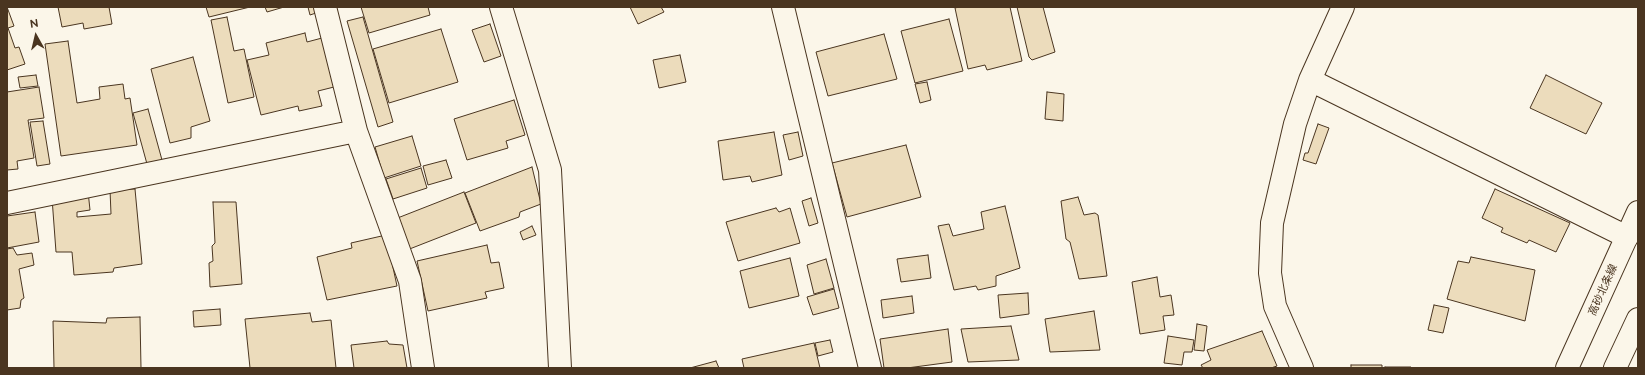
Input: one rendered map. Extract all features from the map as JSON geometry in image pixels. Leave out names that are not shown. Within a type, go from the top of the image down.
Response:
[{"type":"street","points":[[500,7],[550,170],[560,368]]},
{"type":"street","points":[[783,7],[870,368]]},
{"type":"street","points":[[1302,368],[1275,306],[1270,272],[1272,223],[1295,124],[1310,80],[1343,7]]},
{"type":"street","points":[[330,10],[356,131],[410,281],[423,368]]},
{"type":"street","points":[[1310,80],[1627,237]]},
{"type":"street","points":[[7,203],[356,131]]},
{"type":"street","name":"高砂北条線","points":[[1567,368],[1638,212]]},
{"type":"street","points":[[1615,368],[1638,318]]},
{"type":"building","points":[[7,7],[14,26],[8,28],[15,48],[19,47],[25,64],[7,70]]},
{"type":"building","points":[[58,7],[109,7],[112,24],[84,29],[83,23],[62,27]]},
{"type":"building","points":[[206,7],[250,7],[209,17]]},
{"type":"building","points":[[265,7],[284,7],[267,12]]},
{"type":"building","points":[[308,7],[318,7],[319,12],[310,15]]},
{"type":"building","points":[[361,7],[428,7],[430,15],[369,33]]},
{"type":"building","points":[[630,7],[661,7],[664,12],[638,24]]},
{"type":"building","points":[[1010,7],[1022,61],[987,70],[985,65],[968,69],[955,8]]},
{"type":"building","points":[[1017,7],[1043,7],[1055,52],[1032,60],[1029,57]]},
{"type":"building","points":[[227,17],[234,51],[244,49],[254,97],[228,103],[211,20]]},
{"type":"building","points":[[363,17],[393,122],[378,127],[347,21]]},
{"type":"building","points":[[949,19],[963,71],[915,83],[901,31]]},
{"type":"building","points":[[490,24],[501,56],[484,62],[472,30]]},
{"type":"building","points":[[441,29],[458,82],[389,103],[373,49]]},
{"type":"building","points":[[305,33],[307,42],[322,38],[334,87],[318,91],[322,106],[299,111],[298,106],[261,115],[247,60],[269,55],[266,43]]},
{"type":"building","points":[[884,34],[897,79],[828,96],[816,52]]},
{"type":"building","points":[[68,41],[77,103],[100,99],[99,87],[123,84],[125,99],[130,98],[137,145],[61,156],[45,44]]},
{"type":"building","points":[[680,55],[686,82],[659,88],[653,60]]},
{"type":"building","points":[[193,57],[210,121],[191,127],[191,138],[170,143],[151,69]]},
{"type":"building","points":[[36,75],[38,86],[20,88],[18,77]]},
{"type":"building","points":[[1546,75],[1602,103],[1586,134],[1530,108]]},
{"type":"building","points":[[927,82],[931,100],[920,103],[915,84]]},
{"type":"building","points":[[39,87],[44,118],[28,120],[34,158],[17,161],[18,169],[7,170],[7,92]]},
{"type":"building","points":[[1047,92],[1064,94],[1063,121],[1045,119]]},
{"type":"building","points":[[514,100],[525,135],[506,141],[508,148],[467,160],[454,119]]},
{"type":"building","points":[[148,109],[162,160],[147,164],[133,113]]},
{"type":"building","points":[[43,121],[50,164],[37,166],[30,122]]},
{"type":"building","points":[[1318,124],[1329,128],[1316,164],[1303,160],[1305,153],[1308,153]]},
{"type":"building","points":[[774,132],[782,175],[752,182],[750,176],[723,180],[718,141]]},
{"type":"building","points":[[798,132],[803,156],[789,160],[783,135]]},
{"type":"building","points":[[412,136],[421,166],[384,178],[375,147]]},
{"type":"building","points":[[906,145],[921,197],[847,217],[832,163]]},
{"type":"building","points":[[446,160],[452,178],[428,185],[423,166]]},
{"type":"building","points":[[532,167],[541,204],[520,212],[519,217],[480,231],[465,193]]},
{"type":"building","points":[[421,168],[427,188],[393,199],[386,179]]},
{"type":"building","points":[[135,189],[142,264],[114,268],[113,272],[74,275],[72,252],[56,252],[52,198],[88,191],[90,210],[77,212],[77,217],[111,214],[110,190]]},
{"type":"building","points":[[1495,189],[1570,223],[1556,252],[1529,240],[1527,243],[1501,232],[1503,228],[1482,218]]},
{"type":"building","points":[[464,192],[476,223],[407,250],[395,219]]},
{"type":"building","points":[[1078,197],[1084,215],[1095,213],[1098,215],[1107,276],[1079,279],[1070,242],[1066,239],[1061,201]]},
{"type":"building","points":[[811,198],[818,223],[809,226],[802,201]]},
{"type":"building","points":[[213,202],[236,202],[242,284],[210,287],[209,263],[213,261],[212,246],[215,243]]},
{"type":"building","points":[[1005,206],[1020,268],[996,276],[996,286],[978,290],[976,286],[954,290],[938,226],[949,224],[953,236],[984,229],[981,212]]},
{"type":"building","points":[[776,208],[779,212],[790,208],[800,243],[738,261],[726,222]]},
{"type":"building","points":[[35,212],[39,242],[7,248],[7,216]]},
{"type":"building","points":[[532,226],[536,235],[523,240],[520,232]]},
{"type":"building","points":[[386,235],[397,286],[327,300],[317,257],[352,248],[351,243]]},
{"type":"building","points":[[487,245],[491,263],[499,262],[504,288],[485,292],[487,298],[428,311],[417,261]]},
{"type":"building","points":[[13,248],[17,255],[32,253],[34,265],[19,269],[24,298],[21,300],[20,308],[7,310],[7,249]]},
{"type":"building","points":[[928,255],[931,278],[901,282],[897,259]]},
{"type":"building","points":[[1471,257],[1535,270],[1525,321],[1447,299],[1458,261],[1469,263]]},
{"type":"building","points":[[790,258],[799,296],[749,308],[740,271]]},
{"type":"building","points":[[826,259],[834,288],[814,294],[807,265]]},
{"type":"building","points":[[1157,277],[1160,297],[1171,295],[1174,315],[1163,316],[1165,330],[1140,334],[1132,282]]},
{"type":"building","points":[[834,289],[839,308],[813,315],[807,297]]},
{"type":"building","points":[[1028,293],[1029,314],[1000,318],[998,295]]},
{"type":"building","points":[[912,296],[914,313],[883,318],[881,300]]},
{"type":"building","points":[[1434,305],[1449,308],[1443,333],[1428,330]]},
{"type":"building","points":[[220,309],[221,325],[194,327],[193,311]]},
{"type":"building","points":[[1094,311],[1100,350],[1050,352],[1045,319]]},
{"type":"building","points":[[310,313],[312,322],[331,320],[336,368],[250,368],[245,319]]},
{"type":"building","points":[[140,317],[141,368],[54,368],[53,321],[106,323],[107,318]]},
{"type":"building","points":[[1197,324],[1207,326],[1204,351],[1194,350]]},
{"type":"building","points":[[1011,326],[1019,360],[968,362],[961,329]]},
{"type":"building","points":[[948,329],[952,362],[907,368],[884,368],[880,339]]},
{"type":"building","points":[[1262,331],[1277,366],[1271,368],[1203,368],[1201,365],[1211,360],[1207,350]]},
{"type":"building","points":[[1168,336],[1194,340],[1192,352],[1184,352],[1182,365],[1164,363]]},
{"type":"building","points":[[830,340],[833,352],[818,356],[815,343]]},
{"type":"building","points":[[387,341],[389,344],[403,345],[407,368],[354,368],[351,345]]},
{"type":"building","points":[[814,343],[820,368],[744,368],[742,359]]},
{"type":"building","points":[[716,361],[719,368],[690,368]]},
{"type":"building","points":[[1351,365],[1382,365],[1382,368],[1351,368]]},
{"type":"building","points":[[1411,367],[1411,368],[1385,368]]}]
